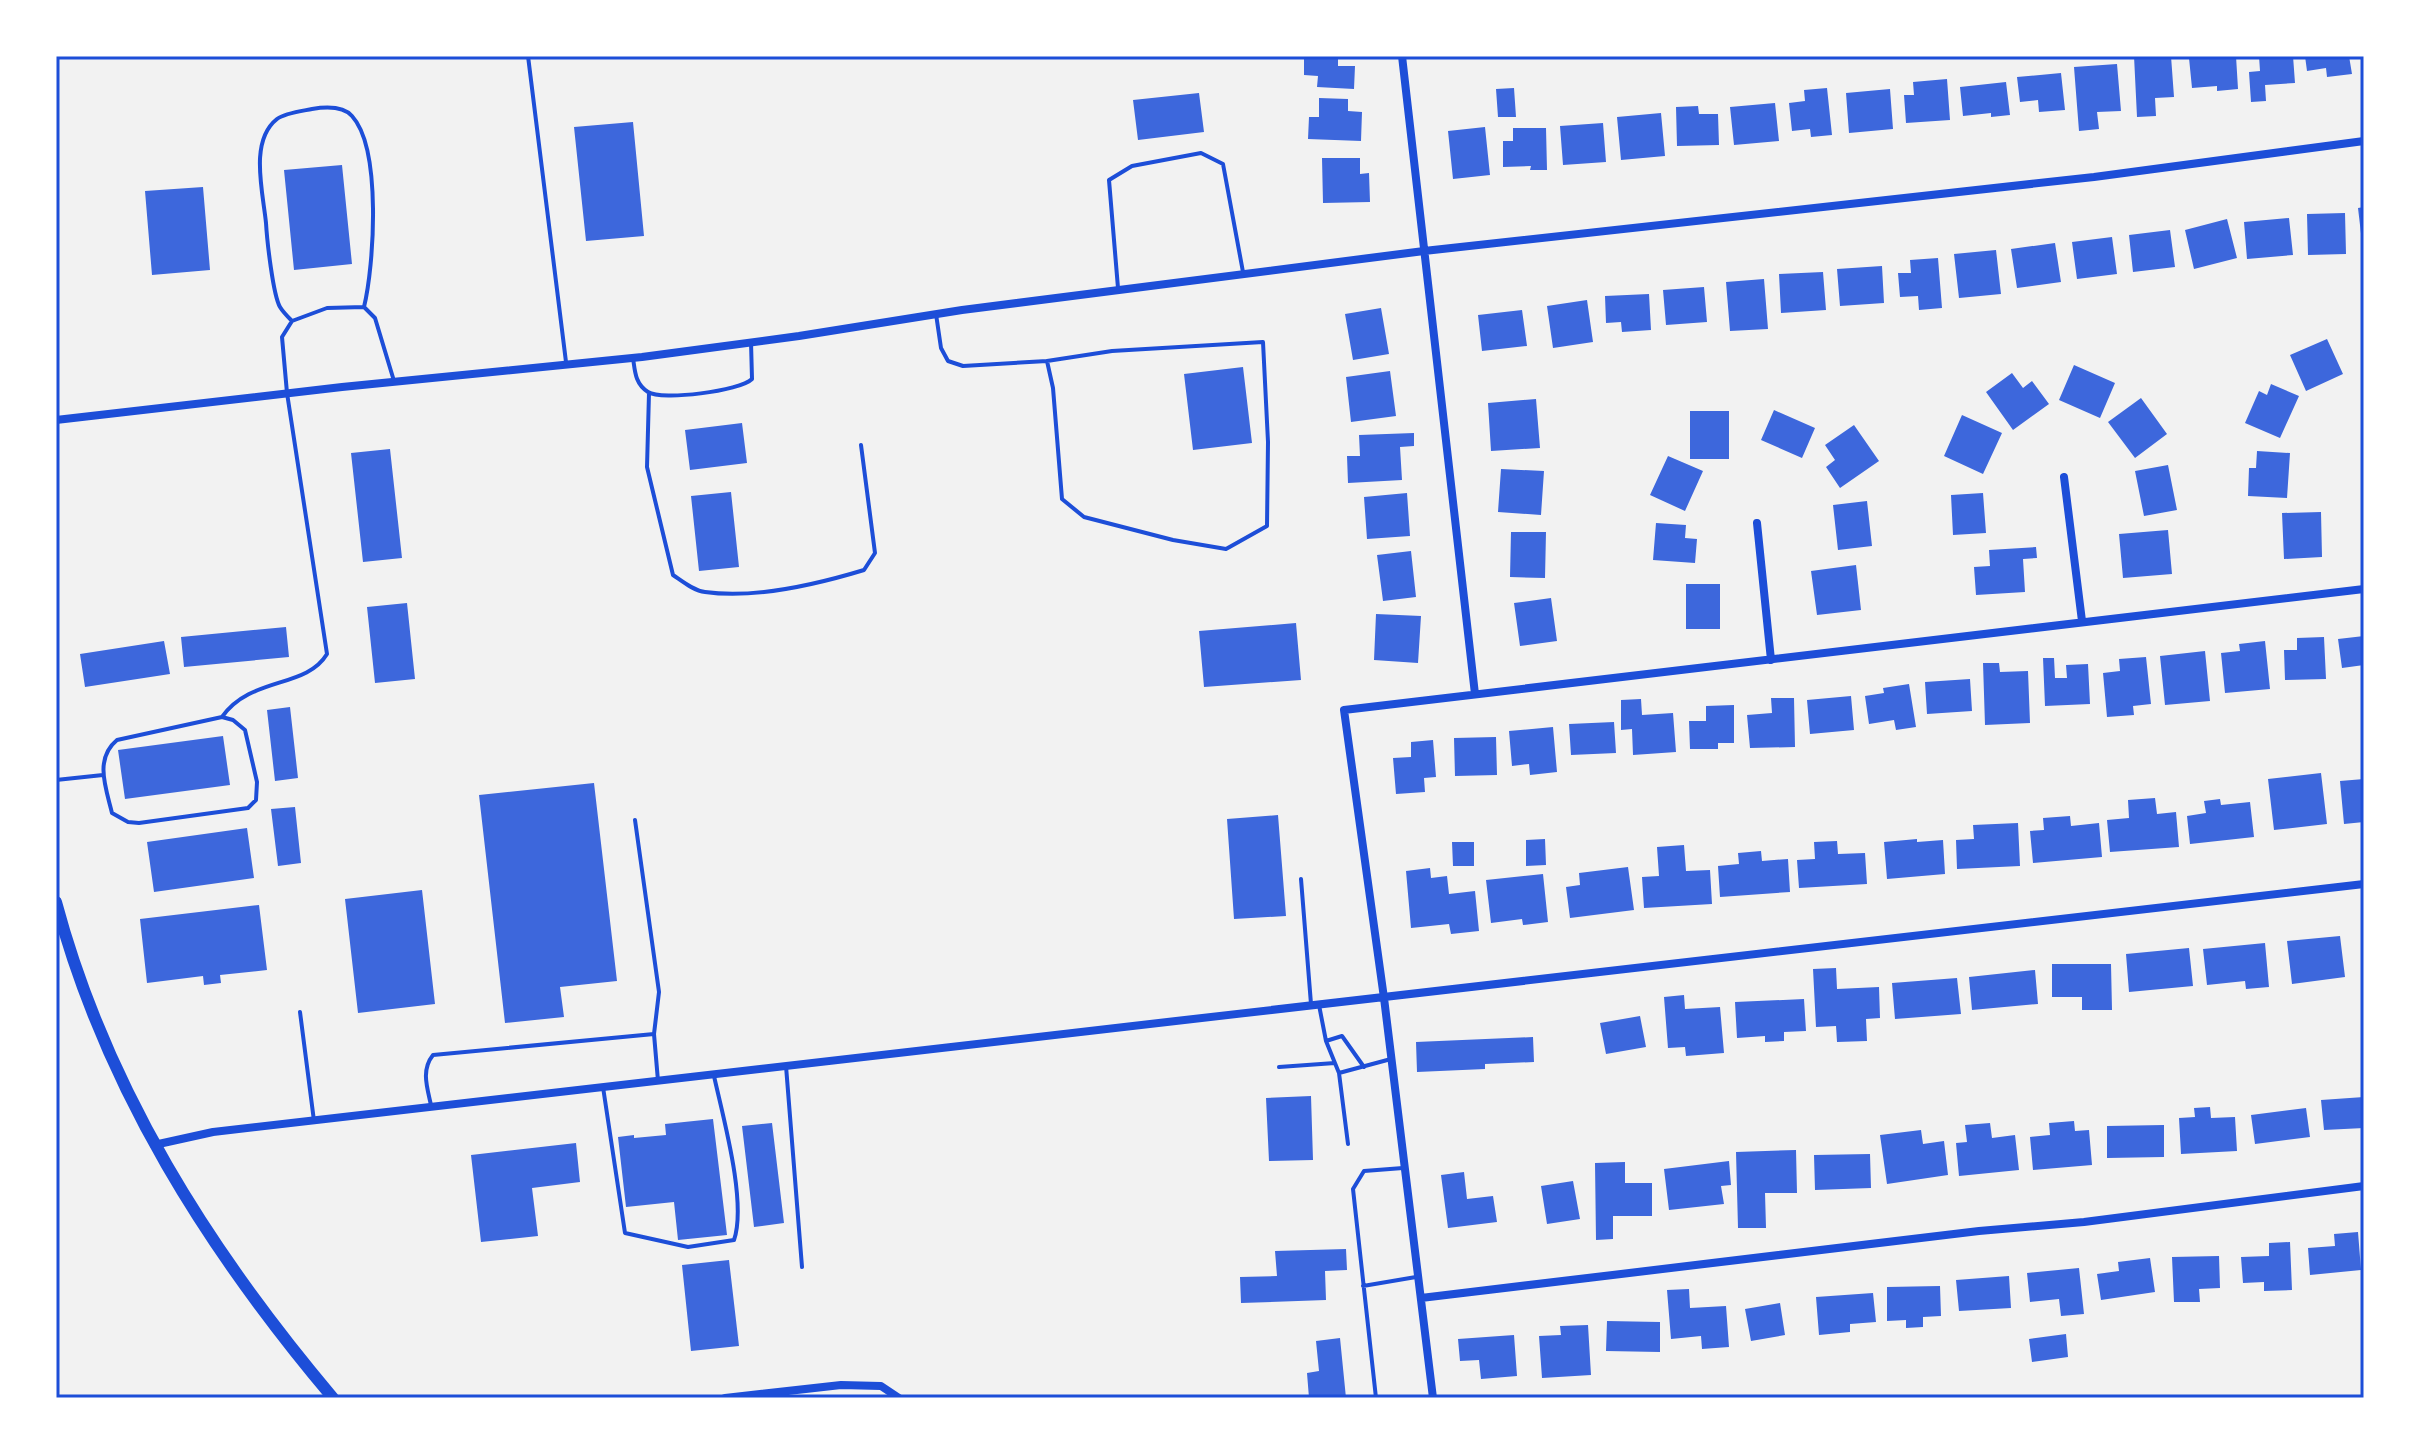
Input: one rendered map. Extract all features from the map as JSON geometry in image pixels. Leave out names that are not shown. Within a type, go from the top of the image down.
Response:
[{"type":"main road","points":[[56,902],[103,1041],[153,1145],[234,1271],[333,1398]]},
{"type":"street","points":[[1402,56],[1475,694]]},
{"type":"street","points":[[56,420],[394,381],[633,358],[936,314],[1424,251],[2094,177],[2364,141]]},
{"type":"street","points":[[2064,477],[2082,621]]},
{"type":"street","points":[[1757,523],[1771,660]]},
{"type":"street","points":[[1433,1398],[1392,1059],[1344,710],[2364,589]]},
{"type":"street","points":[[153,1145],[213,1132],[2364,884]]},
{"type":"street","points":[[1421,1298],[1979,1231],[2084,1222],[2364,1186]]},
{"type":"street","points":[[725,1398],[841,1385],[881,1386],[899,1398]]},
{"type":"lane","points":[[528,56],[566,365]]},
{"type":"lane","points":[[292,321],[279,306],[266,232],[261,153],[264,135],[279,117],[317,108],[339,109],[352,116],[366,143],[374,224],[370,283],[364,307]]},
{"type":"lane","points":[[1118,290],[1109,180],[1132,166],[1201,153],[1223,164],[1243,274]]},
{"type":"lane","points":[[222,717],[237,700],[268,685],[310,672],[320,665],[327,654],[287,393],[282,337],[292,321],[327,308],[364,307],[375,318],[394,381]]},
{"type":"lane","points":[[936,314],[941,348],[948,361],[963,366],[1047,361],[1112,351],[1263,342],[1268,442],[1267,526],[1226,549],[1173,540],[1084,517],[1062,499],[1053,388],[1047,361]]},
{"type":"lane","points":[[633,358],[636,377],[649,393],[658,396],[746,385],[754,371],[751,342]]},
{"type":"lane","points":[[649,393],[647,467],[662,535],[673,575],[702,592],[753,592],[805,585],[864,570],[875,553],[861,445]]},
{"type":"lane","points":[[222,717],[233,720],[245,730],[258,794],[248,808],[172,820],[128,822],[112,813],[103,775],[104,757],[108,747],[117,740],[222,717]]},
{"type":"lane","points":[[56,780],[103,775]]},
{"type":"lane","points":[[635,820],[659,992],[654,1034],[658,1081]]},
{"type":"lane","points":[[1301,879],[1315,1006],[1339,1073],[1348,1144]]},
{"type":"lane","points":[[300,1012],[314,1121]]},
{"type":"lane","points":[[431,1107],[425,1071],[426,1063],[433,1055],[654,1034]]},
{"type":"lane","points":[[1326,1041],[1342,1036],[1364,1067]]},
{"type":"lane","points":[[1339,1073],[1392,1059]]},
{"type":"lane","points":[[1279,1067],[1335,1063]]},
{"type":"lane","points":[[786,1066],[802,1267]]},
{"type":"lane","points":[[603,1087],[625,1233],[688,1247],[734,1240],[739,1224],[730,1154],[714,1075]]},
{"type":"lane","points":[[1376,1398],[1353,1189],[1364,1171],[1405,1167]]},
{"type":"lane","points":[[1363,1286],[1419,1276]]},
{"type":"building","points":[[1304,56],[1338,56],[1338,66],[1355,66],[1354,89],[1317,87],[1318,76],[1304,75]]},
{"type":"building","points":[[2134,56],[2171,56],[2174,97],[2155,98],[2156,116],[2137,117]]},
{"type":"building","points":[[2236,56],[2238,89],[2217,91],[2217,86],[2192,88],[2189,58]]},
{"type":"building","points":[[2259,56],[2293,56],[2295,83],[2265,85],[2266,101],[2251,102],[2249,72],[2260,71]]},
{"type":"building","points":[[2305,56],[2349,56],[2352,74],[2327,77],[2326,68],[2307,71]]},
{"type":"building","points":[[2117,64],[2121,111],[2097,112],[2099,129],[2079,131],[2074,67]]},
{"type":"building","points":[[2061,73],[2065,110],[2039,112],[2038,100],[2020,102],[2017,77]]},
{"type":"building","points":[[1947,79],[1950,120],[1906,123],[1904,95],[1914,95],[1913,82]]},
{"type":"building","points":[[2006,82],[2010,115],[1991,117],[1991,113],[1963,116],[1960,87]]},
{"type":"building","points":[[1514,88],[1516,117],[1498,117],[1496,89]]},
{"type":"building","points":[[1827,88],[1832,135],[1811,137],[1810,129],[1792,131],[1789,103],[1805,101],[1804,90]]},
{"type":"building","points":[[1890,89],[1893,129],[1849,133],[1846,93]]},
{"type":"building","points":[[1199,93],[1204,132],[1138,140],[1133,100]]},
{"type":"building","points":[[1319,98],[1348,99],[1348,111],[1362,112],[1361,141],[1308,139],[1309,117],[1319,117]]},
{"type":"building","points":[[1775,103],[1779,141],[1734,145],[1730,107]]},
{"type":"building","points":[[1698,106],[1699,114],[1718,114],[1719,145],[1677,146],[1676,107]]},
{"type":"building","points":[[1661,113],[1665,156],[1621,160],[1617,117]]},
{"type":"building","points":[[633,122],[644,236],[586,241],[574,127]]},
{"type":"building","points":[[1603,123],[1606,162],[1563,165],[1560,126]]},
{"type":"building","points":[[1485,127],[1490,175],[1453,179],[1448,131]]},
{"type":"building","points":[[1513,128],[1546,128],[1547,170],[1530,170],[1531,166],[1503,167],[1503,141],[1513,141]]},
{"type":"building","points":[[1322,158],[1360,158],[1360,174],[1369,173],[1370,202],[1323,203]]},
{"type":"building","points":[[342,165],[352,264],[294,270],[284,170]]},
{"type":"building","points":[[203,187],[210,270],[152,275],[145,191]]},
{"type":"building","points":[[2364,207],[2364,241],[2362,242],[2358,208]]},
{"type":"building","points":[[2345,213],[2346,254],[2308,255],[2307,214]]},
{"type":"building","points":[[2289,218],[2293,255],[2247,259],[2244,222]]},
{"type":"building","points":[[2227,219],[2237,258],[2194,269],[2185,230]]},
{"type":"building","points":[[2170,230],[2175,267],[2133,272],[2129,235]]},
{"type":"building","points":[[2112,237],[2117,274],[2077,279],[2072,242]]},
{"type":"building","points":[[2055,243],[2061,282],[2017,288],[2011,249]]},
{"type":"building","points":[[1996,250],[2001,294],[1959,298],[1954,254]]},
{"type":"building","points":[[1938,258],[1942,308],[1919,310],[1918,296],[1900,297],[1898,273],[1911,273],[1910,260]]},
{"type":"building","points":[[1882,266],[1884,303],[1840,306],[1837,269]]},
{"type":"building","points":[[1823,272],[1826,310],[1781,313],[1779,274]]},
{"type":"building","points":[[1764,279],[1768,329],[1730,331],[1726,282]]},
{"type":"building","points":[[1704,287],[1707,322],[1666,325],[1663,290]]},
{"type":"building","points":[[1649,294],[1651,330],[1622,332],[1621,322],[1606,323],[1605,296]]},
{"type":"building","points":[[1587,300],[1593,342],[1553,348],[1547,306]]},
{"type":"building","points":[[1381,308],[1389,354],[1353,360],[1345,314]]},
{"type":"building","points":[[1522,310],[1527,346],[1482,351],[1478,315]]},
{"type":"building","points":[[2327,339],[2343,374],[2306,391],[2290,355]]},
{"type":"building","points":[[2074,365],[2115,383],[2100,418],[2059,400]]},
{"type":"building","points":[[1243,367],[1252,443],[1193,450],[1184,374]]},
{"type":"building","points":[[1390,371],[1396,416],[1351,422],[1346,377]]},
{"type":"building","points":[[2012,373],[2023,388],[2032,381],[2049,404],[2013,430],[1986,392]]},
{"type":"building","points":[[2271,384],[2299,396],[2280,438],[2245,423],[2259,391],[2267,395]]},
{"type":"building","points":[[2141,398],[2167,434],[2135,458],[2108,422]]},
{"type":"building","points":[[1536,399],[1540,448],[1491,451],[1488,403]]},
{"type":"building","points":[[1774,410],[1815,428],[1802,458],[1761,440]]},
{"type":"building","points":[[1690,411],[1729,411],[1729,459],[1690,459]]},
{"type":"building","points":[[1962,415],[2002,433],[1983,474],[1944,456]]},
{"type":"building","points":[[742,423],[747,463],[690,470],[685,430]]},
{"type":"building","points":[[1854,425],[1879,461],[1840,488],[1826,467],[1835,460],[1825,445]]},
{"type":"building","points":[[1414,433],[1414,446],[1400,447],[1402,480],[1348,483],[1347,456],[1360,456],[1359,435]]},
{"type":"building","points":[[390,449],[402,558],[363,562],[351,453]]},
{"type":"building","points":[[2257,451],[2290,453],[2287,498],[2248,496],[2249,468],[2256,468]]},
{"type":"building","points":[[1668,456],[1703,471],[1685,511],[1650,495]]},
{"type":"building","points":[[2168,465],[2177,510],[2144,516],[2135,471]]},
{"type":"building","points":[[1501,469],[1544,471],[1541,515],[1498,512]]},
{"type":"building","points":[[731,492],[739,567],[699,571],[691,496]]},
{"type":"building","points":[[1407,493],[1410,536],[1367,539],[1364,497]]},
{"type":"building","points":[[1983,493],[1986,533],[1953,535],[1951,495]]},
{"type":"building","points":[[1867,501],[1872,546],[1838,550],[1833,505]]},
{"type":"building","points":[[2321,512],[2322,557],[2284,559],[2282,513]]},
{"type":"building","points":[[1656,523],[1686,525],[1685,538],[1697,539],[1695,563],[1653,560]]},
{"type":"building","points":[[2168,530],[2172,574],[2123,578],[2119,534]]},
{"type":"building","points":[[1511,532],[1546,532],[1545,578],[1510,577]]},
{"type":"building","points":[[2036,547],[2037,558],[2023,559],[2025,592],[1976,595],[1974,567],[1990,566],[1989,550]]},
{"type":"building","points":[[1411,551],[1416,597],[1383,601],[1377,555]]},
{"type":"building","points":[[1856,565],[1861,610],[1817,615],[1811,571]]},
{"type":"building","points":[[1686,584],[1720,584],[1720,629],[1686,629]]},
{"type":"building","points":[[1551,598],[1557,641],[1520,646],[1514,603]]},
{"type":"building","points":[[407,603],[415,679],[375,683],[367,607]]},
{"type":"building","points":[[1376,614],[1421,616],[1418,663],[1374,660]]},
{"type":"building","points":[[1296,623],[1301,680],[1204,687],[1199,631]]},
{"type":"building","points":[[286,627],[289,657],[184,667],[181,637]]},
{"type":"building","points":[[2364,636],[2364,665],[2342,668],[2338,639]]},
{"type":"building","points":[[2324,637],[2326,679],[2285,680],[2284,650],[2297,650],[2297,638]]},
{"type":"building","points":[[164,641],[170,674],[85,687],[80,654]]},
{"type":"building","points":[[2265,641],[2270,689],[2225,693],[2221,653],[2240,651],[2239,644]]},
{"type":"building","points":[[2205,651],[2210,701],[2165,705],[2160,656]]},
{"type":"building","points":[[2146,657],[2151,704],[2133,706],[2134,715],[2107,717],[2103,673],[2120,671],[2119,659]]},
{"type":"building","points":[[2043,658],[2054,658],[2055,678],[2067,678],[2066,665],[2088,664],[2090,704],[2045,706]]},
{"type":"building","points":[[1983,663],[1999,663],[2000,672],[2028,671],[2030,723],[1985,725]]},
{"type":"building","points":[[1970,679],[1972,711],[1927,714],[1925,682]]},
{"type":"building","points":[[1909,684],[1916,727],[1896,730],[1894,720],[1869,724],[1865,696],[1884,693],[1883,688]]},
{"type":"building","points":[[1851,696],[1854,730],[1810,734],[1807,700]]},
{"type":"building","points":[[1771,698],[1794,698],[1795,747],[1750,748],[1747,715],[1772,713]]},
{"type":"building","points":[[1641,699],[1642,715],[1673,713],[1676,752],[1633,755],[1632,729],[1621,730],[1621,700]]},
{"type":"building","points":[[1734,705],[1734,743],[1718,743],[1718,749],[1690,749],[1689,721],[1706,721],[1706,706]]},
{"type":"building","points":[[290,707],[298,778],[275,781],[267,710]]},
{"type":"building","points":[[1614,722],[1616,753],[1571,755],[1569,724]]},
{"type":"building","points":[[1553,727],[1557,772],[1530,775],[1529,764],[1512,766],[1509,731]]},
{"type":"building","points":[[223,736],[230,785],[125,799],[118,750]]},
{"type":"building","points":[[1496,737],[1497,775],[1455,776],[1454,738]]},
{"type":"building","points":[[1433,740],[1436,777],[1424,778],[1425,792],[1396,794],[1393,758],[1411,757],[1411,742]]},
{"type":"building","points":[[2321,773],[2327,824],[2274,830],[2268,779]]},
{"type":"building","points":[[2364,779],[2364,822],[2344,824],[2340,781]]},
{"type":"building","points":[[594,783],[617,981],[560,987],[564,1017],[505,1023],[479,795]]},
{"type":"building","points":[[2155,798],[2157,814],[2176,812],[2179,847],[2110,852],[2107,820],[2129,818],[2128,800]]},
{"type":"building","points":[[2220,799],[2221,805],[2250,802],[2254,837],[2190,844],[2187,816],[2206,813],[2204,801]]},
{"type":"building","points":[[295,807],[301,863],[278,866],[271,809]]},
{"type":"building","points":[[1278,815],[1286,916],[1234,919],[1227,819]]},
{"type":"building","points":[[2070,816],[2071,826],[2099,823],[2102,857],[2033,863],[2030,831],[2044,830],[2043,818]]},
{"type":"building","points":[[2018,823],[2020,866],[1957,869],[1956,840],[1974,839],[1973,825]]},
{"type":"building","points":[[247,828],[254,878],[154,892],[147,842]]},
{"type":"building","points":[[1545,839],[1546,865],[1526,866],[1526,840]]},
{"type":"building","points":[[1917,839],[1917,842],[1943,840],[1945,874],[1887,879],[1884,842]]},
{"type":"building","points":[[1837,841],[1838,854],[1865,853],[1867,884],[1799,888],[1797,860],[1815,859],[1814,842]]},
{"type":"building","points":[[1452,842],[1474,842],[1474,866],[1453,866]]},
{"type":"building","points":[[1684,845],[1686,871],[1710,870],[1712,904],[1644,908],[1642,877],[1659,876],[1657,847]]},
{"type":"building","points":[[1761,851],[1762,861],[1788,859],[1790,892],[1720,897],[1718,866],[1739,864],[1738,853]]},
{"type":"building","points":[[1628,867],[1634,910],[1570,918],[1566,887],[1580,885],[1579,873]]},
{"type":"building","points":[[1430,868],[1431,878],[1447,876],[1449,894],[1475,891],[1479,931],[1451,934],[1449,924],[1411,928],[1406,871]]},
{"type":"building","points":[[1543,874],[1548,922],[1523,925],[1522,919],[1491,923],[1486,880]]},
{"type":"building","points":[[422,890],[435,1004],[358,1013],[345,899]]},
{"type":"building","points":[[259,905],[267,970],[220,975],[221,983],[204,985],[203,976],[147,983],[140,919]]},
{"type":"building","points":[[2340,936],[2345,977],[2292,984],[2287,941]]},
{"type":"building","points":[[2265,943],[2269,987],[2246,989],[2245,981],[2207,985],[2203,949]]},
{"type":"building","points":[[2189,948],[2193,986],[2129,992],[2126,954]]},
{"type":"building","points":[[2052,964],[2111,964],[2112,1010],[2082,1010],[2082,997],[2052,997]]},
{"type":"building","points":[[1836,968],[1837,989],[1879,987],[1880,1018],[1866,1019],[1867,1041],[1837,1042],[1836,1026],[1816,1027],[1813,969]]},
{"type":"building","points":[[2035,970],[2038,1004],[1972,1010],[1969,977]]},
{"type":"building","points":[[1957,978],[1961,1014],[1895,1019],[1892,983]]},
{"type":"building","points":[[1684,995],[1685,1009],[1720,1007],[1724,1053],[1686,1056],[1685,1047],[1668,1048],[1664,997]]},
{"type":"building","points":[[1804,999],[1806,1031],[1784,1032],[1784,1041],[1765,1042],[1765,1036],[1737,1038],[1735,1002]]},
{"type":"building","points":[[1640,1016],[1646,1047],[1606,1054],[1600,1023]]},
{"type":"building","points":[[1533,1037],[1534,1062],[1485,1064],[1485,1069],[1417,1072],[1416,1042]]},
{"type":"building","points":[[1311,1096],[1313,1160],[1269,1161],[1266,1098]]},
{"type":"building","points":[[2364,1097],[2364,1128],[2324,1130],[2321,1100]]},
{"type":"building","points":[[2210,1107],[2211,1118],[2235,1117],[2237,1151],[2181,1154],[2179,1118],[2195,1117],[2194,1108]]},
{"type":"building","points":[[2306,1108],[2310,1137],[2255,1144],[2251,1115]]},
{"type":"building","points":[[713,1119],[727,1235],[678,1240],[674,1202],[626,1207],[618,1137],[666,1135],[665,1124]]},
{"type":"building","points":[[2074,1121],[2075,1131],[2089,1130],[2092,1165],[2033,1170],[2030,1137],[2050,1135],[2049,1123]]},
{"type":"building","points":[[772,1123],[784,1223],[754,1227],[742,1126]]},
{"type":"building","points":[[1990,1123],[1992,1138],[2015,1135],[2019,1170],[1959,1176],[1956,1143],[1967,1142],[1965,1125]]},
{"type":"building","points":[[2164,1125],[2164,1157],[2107,1158],[2107,1126]]},
{"type":"building","points":[[1921,1130],[1923,1144],[1944,1141],[1948,1175],[1887,1184],[1880,1135]]},
{"type":"building","points":[[576,1143],[580,1182],[532,1188],[538,1236],[481,1242],[471,1155]]},
{"type":"building","points":[[1796,1150],[1797,1193],[1765,1193],[1766,1228],[1738,1228],[1736,1152]]},
{"type":"building","points":[[1870,1154],[1871,1188],[1815,1190],[1814,1155]]},
{"type":"building","points":[[1729,1161],[1731,1185],[1721,1186],[1724,1204],[1669,1210],[1664,1169]]},
{"type":"building","points":[[1625,1162],[1625,1183],[1652,1183],[1652,1216],[1613,1216],[1613,1239],[1596,1240],[1595,1163]]},
{"type":"building","points":[[1464,1172],[1467,1199],[1493,1196],[1497,1222],[1448,1228],[1441,1175]]},
{"type":"building","points":[[1573,1181],[1580,1219],[1547,1224],[1541,1186]]},
{"type":"building","points":[[2358,1232],[2361,1270],[2310,1275],[2308,1248],[2335,1246],[2334,1234]]},
{"type":"building","points":[[2290,1242],[2292,1290],[2264,1291],[2264,1282],[2243,1283],[2241,1257],[2269,1256],[2269,1243]]},
{"type":"building","points":[[1346,1249],[1347,1270],[1325,1271],[1326,1300],[1241,1303],[1240,1277],[1277,1276],[1275,1251]]},
{"type":"building","points":[[2219,1256],[2220,1288],[2199,1289],[2200,1302],[2174,1302],[2172,1257]]},
{"type":"building","points":[[2150,1258],[2155,1292],[2101,1300],[2097,1274],[2119,1271],[2118,1262]]},
{"type":"building","points":[[729,1260],[739,1346],[691,1351],[682,1265]]},
{"type":"building","points":[[2079,1268],[2084,1314],[2061,1316],[2059,1299],[2030,1302],[2027,1273]]},
{"type":"building","points":[[2009,1276],[2011,1308],[1959,1311],[1956,1280]]},
{"type":"building","points":[[1940,1286],[1941,1316],[1923,1317],[1923,1327],[1906,1328],[1906,1320],[1887,1321],[1887,1287]]},
{"type":"building","points":[[1689,1289],[1690,1308],[1726,1306],[1729,1347],[1702,1349],[1701,1336],[1671,1339],[1667,1290]]},
{"type":"building","points":[[1873,1293],[1876,1322],[1850,1324],[1850,1332],[1819,1335],[1816,1297]]},
{"type":"building","points":[[1780,1303],[1785,1335],[1751,1341],[1745,1309]]},
{"type":"building","points":[[1607,1321],[1660,1322],[1660,1352],[1606,1351]]},
{"type":"building","points":[[1588,1325],[1591,1375],[1542,1378],[1539,1336],[1561,1335],[1560,1326]]},
{"type":"building","points":[[2066,1334],[2068,1357],[2032,1362],[2029,1339]]},
{"type":"building","points":[[1514,1335],[1517,1376],[1481,1379],[1479,1360],[1460,1361],[1458,1339]]},
{"type":"building","points":[[1340,1338],[1346,1398],[1309,1398],[1307,1373],[1319,1371],[1316,1341]]}]
